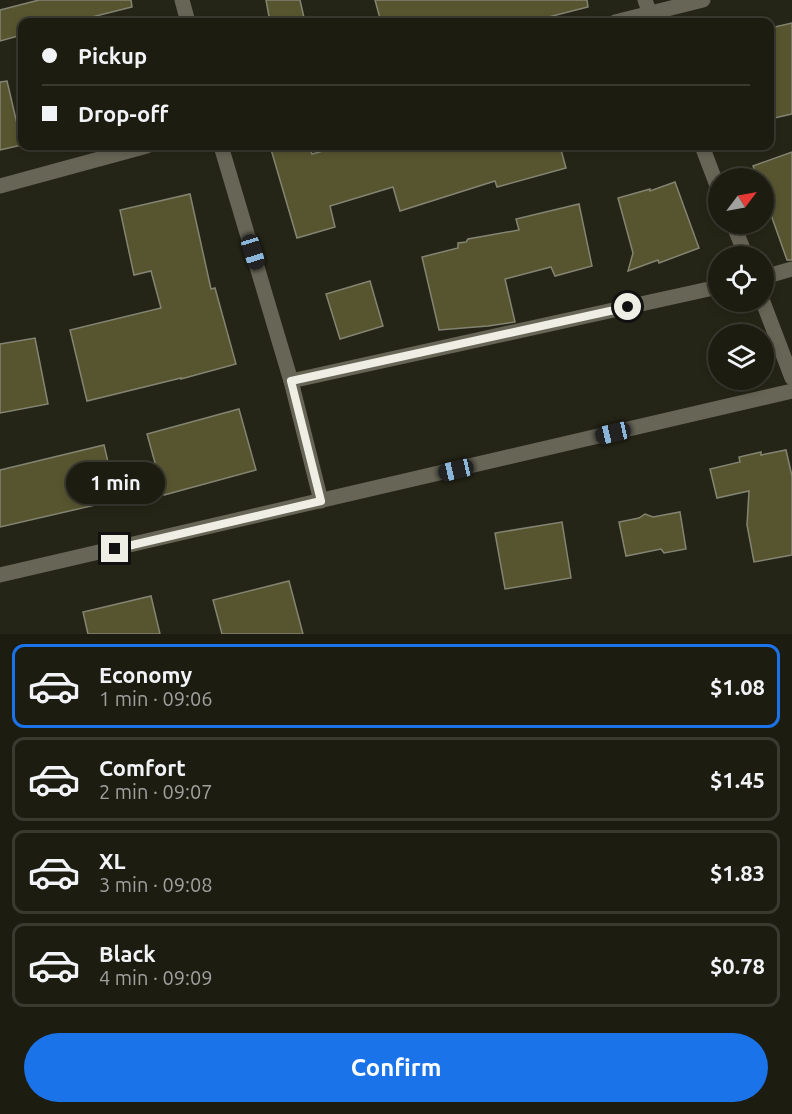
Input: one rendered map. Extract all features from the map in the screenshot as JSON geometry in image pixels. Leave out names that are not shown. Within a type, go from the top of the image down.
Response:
[{"type":"street","points":[[183,0],[187,18]]},
{"type":"street","points":[[629,18],[703,0]]},
{"type":"street","points":[[0,186],[132,150]]},
{"type":"street","points":[[222,150],[291,381],[321,501]]},
{"type":"street","points":[[704,150],[710,168]]},
{"type":"street","points":[[774,274],[792,268]]},
{"type":"street","points":[[291,381],[708,289]]},
{"type":"street","points":[[767,312],[792,378]]},
{"type":"street","points":[[0,576],[792,391]]},
{"type":"building","points":[[39,0],[131,0],[132,7],[88,18],[18,18],[18,36],[0,41],[0,10]]},
{"type":"building","points":[[266,0],[300,0],[304,18],[269,18]]},
{"type":"building","points":[[375,0],[587,0],[588,7],[545,18],[380,18]]},
{"type":"building","points":[[792,23],[792,114],[774,118],[774,27]]},
{"type":"building","points":[[7,81],[18,128],[18,146],[0,150],[0,82]]},
{"type":"building","points":[[271,150],[310,150],[312,154],[326,150],[561,150],[566,168],[497,187],[495,181],[400,211],[393,187],[330,206],[335,227],[297,238]]},
{"type":"building","points":[[792,152],[792,260],[787,260],[774,223],[774,168],[754,168],[753,166]]},
{"type":"building","points":[[675,182],[699,248],[659,263],[658,260],[628,271],[633,253],[618,198],[650,189],[650,191]]},
{"type":"building","points":[[190,194],[211,289],[215,288],[236,364],[87,401],[70,330],[161,308],[151,271],[134,275],[120,210]]},
{"type":"building","points":[[579,204],[592,266],[555,276],[551,267],[505,279],[515,322],[439,330],[422,257],[458,248],[458,243],[466,242],[468,239],[519,230],[516,219]]},
{"type":"building","points":[[370,281],[383,326],[340,339],[326,294]]},
{"type":"building","points":[[35,338],[48,404],[0,413],[0,344]]},
{"type":"building","points":[[239,409],[256,470],[164,495],[147,434]]},
{"type":"building","points":[[104,445],[117,500],[0,527],[0,470]]},
{"type":"building","points":[[786,450],[792,476],[792,555],[754,562],[747,525],[749,491],[717,498],[710,469],[740,462],[739,457]]},
{"type":"building","points":[[680,512],[686,549],[664,553],[661,549],[626,556],[619,522],[639,518],[645,514],[653,517]]},
{"type":"building","points":[[562,522],[571,578],[505,589],[495,533]]},
{"type":"building","points":[[289,581],[303,634],[222,634],[213,600]]},
{"type":"building","points":[[151,596],[160,634],[88,634],[83,612]]},
{"type":"route","points":[[115,549],[321,501],[291,381],[628,307]]}]
